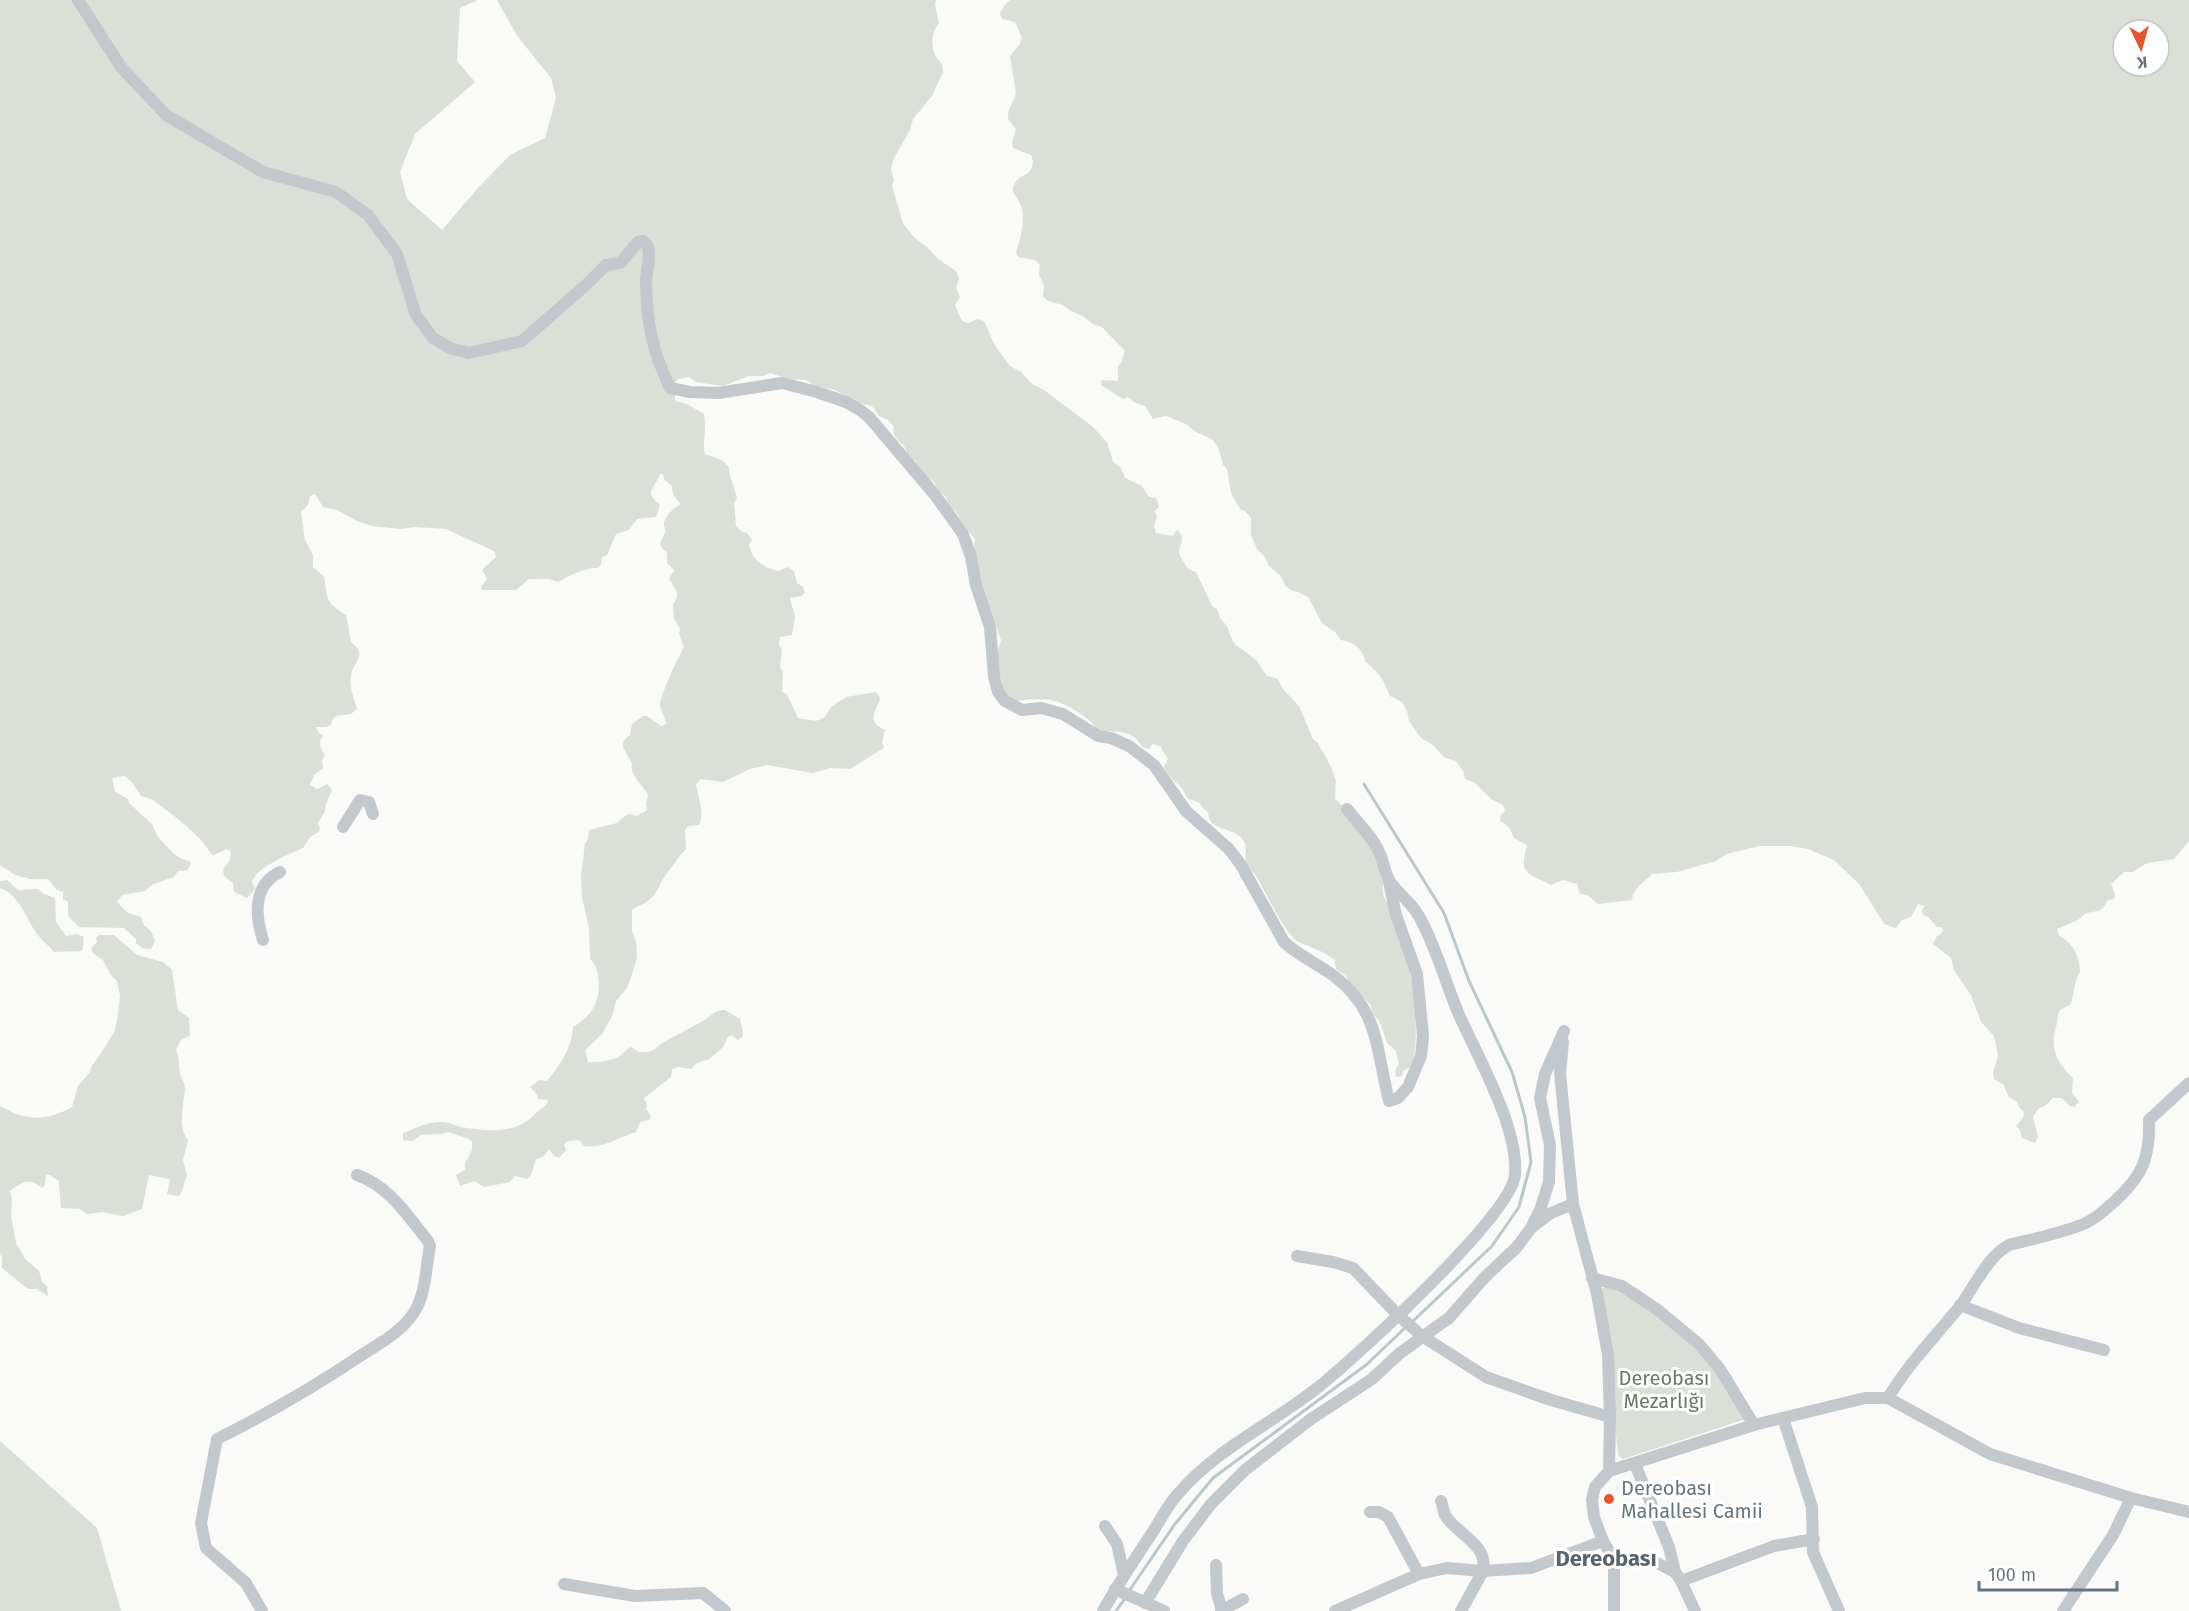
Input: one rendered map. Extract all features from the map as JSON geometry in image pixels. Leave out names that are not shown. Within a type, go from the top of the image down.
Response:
[{"type":"street","points":[[78,0],[121,67],[166,115],[263,172],[336,192],[368,215],[397,254],[416,315],[434,338],[450,348],[469,353],[522,341],[588,284],[606,265],[620,263],[638,242],[643,242],[647,245],[650,255],[646,276],[650,335],[656,358],[670,388],[690,392],[718,393],[782,383],[817,392],[860,410],[889,439],[935,495],[963,534],[990,627],[991,662],[998,692],[1005,701],[1022,710],[1041,708],[1062,714],[1098,736],[1111,738],[1129,746],[1154,765],[1186,811],[1229,849],[1241,865],[1284,942],[1335,977],[1366,1012],[1375,1031],[1389,1101],[1398,1098],[1408,1087],[1421,1056],[1423,1036],[1417,974],[1396,915],[1389,882],[1375,846],[1347,809]]},
{"type":"street","points":[[343,827],[360,800],[369,802],[373,814]]},
{"type":"street","points":[[263,940],[258,913],[258,894],[269,877],[280,872]]},
{"type":"street","points":[[1103,1611],[1176,1495],[1219,1456],[1326,1382],[1412,1303],[1483,1227],[1513,1184],[1515,1164],[1506,1121],[1496,1093],[1454,1003],[1420,916],[1389,882]]},
{"type":"street","points":[[1144,1603],[1183,1540],[1212,1504],[1245,1470],[1311,1419],[1372,1379],[1400,1353],[1449,1318],[1485,1277],[1517,1247],[1531,1228],[1540,1210],[1549,1182],[1550,1145],[1540,1098],[1545,1074],[1564,1031],[1560,1073],[1573,1204],[1597,1294],[1608,1355],[1609,1471]]},
{"type":"street","points":[[1888,1398],[1904,1372],[1960,1305],[1999,1251],[2009,1245],[2082,1225],[2102,1212],[2130,1188],[2143,1167],[2149,1144],[2149,1120],[2189,1083]]},
{"type":"street","points":[[262,1611],[246,1583],[206,1548],[201,1523],[217,1439],[275,1410],[401,1329],[416,1309],[420,1297],[430,1246],[428,1241],[386,1191],[371,1180],[357,1175]]},
{"type":"street","points":[[1531,1228],[1551,1214],[1573,1204]]},
{"type":"street","points":[[1297,1256],[1353,1268],[1398,1315],[1422,1336],[1486,1377],[1548,1399],[1610,1416]]},
{"type":"street","points":[[1592,1278],[1622,1286],[1658,1310],[1700,1344],[1720,1369],[1755,1425]]},
{"type":"street","points":[[1960,1305],[2019,1328],[2104,1350]]},
{"type":"street","points":[[1614,1611],[1614,1560],[1603,1541],[1594,1517],[1592,1500],[1595,1486],[1609,1471],[1755,1425],[1865,1398],[1888,1398],[1990,1455],[2130,1498],[2189,1512]]},
{"type":"street","points":[[1783,1418],[1812,1507],[1813,1552],[1839,1611]]},
{"type":"street","points":[[1635,1464],[1693,1610]]},
{"type":"street","points":[[2064,1611],[2113,1535],[2130,1498]]},
{"type":"street","points":[[1441,1501],[1445,1514],[1469,1538],[1480,1552],[1485,1564],[1461,1611]]},
{"type":"street","points":[[1370,1512],[1379,1512],[1388,1517],[1419,1574]]},
{"type":"street","points":[[1105,1526],[1117,1544],[1124,1575]]},
{"type":"street","points":[[1614,1560],[1656,1562],[1678,1576],[1774,1546],[1814,1539]]},
{"type":"street","points":[[1335,1611],[1419,1574],[1446,1568],[1483,1571],[1532,1568],[1584,1546],[1603,1541]]},
{"type":"street","points":[[1216,1565],[1217,1593],[1221,1611],[1243,1599]]},
{"type":"street","points":[[564,1584],[635,1596],[702,1593],[725,1611]]},
{"type":"street","points":[[1115,1589],[1164,1611]]},
{"type":"green space","points":[[0,0],[478,0],[460,8],[457,61],[475,82],[415,134],[400,172],[407,199],[442,230],[510,155],[545,138],[556,98],[551,78],[518,37],[497,0],[936,0],[939,23],[934,33],[933,45],[935,56],[942,64],[943,72],[932,96],[913,119],[891,169],[894,180],[892,186],[903,223],[914,237],[938,259],[956,271],[959,278],[956,288],[960,297],[955,305],[962,321],[968,323],[978,319],[984,321],[994,344],[1010,366],[1093,427],[1108,444],[1113,462],[1121,468],[1125,478],[1142,486],[1148,496],[1157,499],[1159,507],[1154,511],[1157,516],[1154,526],[1156,533],[1173,536],[1177,530],[1180,533],[1182,539],[1179,554],[1188,569],[1196,572],[1212,606],[1217,609],[1220,618],[1227,626],[1232,640],[1256,660],[1267,676],[1278,679],[1282,688],[1299,706],[1313,739],[1318,743],[1331,767],[1336,781],[1335,799],[1364,832],[1376,852],[1383,871],[1384,897],[1397,917],[1410,970],[1416,1033],[1412,1066],[1403,1071],[1402,1076],[1396,1077],[1395,1071],[1399,1063],[1396,1051],[1387,1043],[1380,1022],[1373,1014],[1370,1004],[1353,988],[1346,976],[1336,969],[1334,959],[1292,937],[1257,877],[1247,865],[1244,842],[1238,835],[1211,822],[1208,813],[1200,803],[1188,798],[1164,767],[1168,759],[1160,746],[1152,744],[1149,749],[1142,747],[1134,737],[1128,734],[1097,730],[1084,716],[1058,702],[1043,699],[1015,701],[1003,690],[997,669],[1001,640],[982,595],[974,547],[975,539],[933,481],[916,469],[916,461],[910,459],[906,449],[895,437],[894,427],[888,420],[879,416],[872,406],[858,403],[835,390],[813,385],[806,380],[789,379],[770,373],[763,376],[749,376],[723,386],[696,382],[689,377],[678,379],[675,383],[675,401],[687,404],[704,414],[705,454],[722,460],[729,467],[737,498],[734,503],[736,526],[742,532],[747,533],[752,540],[749,544],[755,559],[768,568],[779,571],[787,567],[794,571],[797,583],[803,587],[805,592],[802,596],[790,598],[795,617],[792,635],[780,637],[782,692],[787,694],[798,718],[816,721],[825,717],[831,707],[846,697],[876,692],[880,698],[874,721],[885,730],[882,742],[884,748],[850,769],[831,768],[812,773],[768,765],[750,769],[723,782],[701,779],[696,784],[701,810],[699,825],[688,826],[685,830],[686,849],[665,876],[652,898],[632,910],[632,931],[636,941],[637,958],[630,980],[627,988],[616,1001],[612,1016],[602,1034],[585,1050],[588,1062],[615,1058],[631,1047],[639,1052],[648,1052],[717,1011],[725,1010],[740,1019],[742,1037],[738,1040],[732,1035],[728,1037],[723,1047],[709,1059],[697,1063],[691,1069],[678,1067],[672,1069],[671,1077],[644,1098],[646,1109],[651,1116],[649,1120],[640,1122],[636,1132],[598,1146],[584,1146],[579,1140],[568,1141],[564,1145],[566,1150],[559,1158],[554,1156],[549,1149],[543,1157],[536,1159],[531,1175],[527,1179],[515,1176],[510,1182],[484,1187],[474,1181],[460,1186],[456,1175],[465,1170],[465,1162],[472,1147],[472,1141],[469,1139],[448,1132],[421,1135],[413,1141],[403,1140],[403,1133],[433,1123],[445,1122],[481,1130],[501,1130],[527,1121],[548,1102],[548,1100],[538,1099],[530,1087],[539,1080],[547,1081],[552,1075],[568,1049],[573,1027],[586,1017],[595,1005],[599,984],[597,969],[590,959],[589,928],[582,898],[581,876],[585,844],[589,830],[617,823],[626,815],[637,816],[647,810],[648,795],[634,776],[632,763],[623,745],[630,735],[632,724],[643,716],[647,716],[661,726],[666,724],[660,707],[661,701],[684,648],[679,633],[680,629],[674,618],[673,604],[677,598],[677,592],[669,579],[674,570],[667,563],[667,553],[660,543],[665,532],[665,519],[681,504],[674,496],[672,486],[664,479],[663,474],[660,474],[651,493],[660,505],[656,517],[637,519],[629,530],[616,534],[607,555],[602,557],[598,568],[572,574],[558,582],[549,579],[529,579],[516,590],[482,590],[481,587],[487,579],[482,570],[496,557],[494,551],[446,529],[416,527],[400,529],[372,526],[337,510],[323,507],[315,494],[310,496],[308,505],[301,512],[305,540],[313,555],[313,567],[324,577],[327,596],[331,603],[346,615],[351,642],[359,651],[351,680],[357,709],[351,714],[336,716],[332,724],[326,727],[316,727],[323,736],[320,746],[325,755],[322,760],[323,768],[314,775],[310,785],[317,789],[327,784],[332,790],[318,823],[319,832],[310,837],[303,848],[260,871],[252,882],[255,889],[247,898],[234,892],[233,883],[224,876],[223,870],[230,860],[231,852],[227,849],[214,855],[211,854],[186,825],[153,800],[141,796],[125,776],[112,778],[115,792],[128,799],[129,803],[152,824],[158,837],[172,852],[191,862],[188,869],[178,871],[174,877],[153,884],[145,891],[122,895],[117,902],[128,913],[141,917],[155,941],[151,949],[142,948],[124,928],[79,927],[68,916],[68,902],[63,899],[63,892],[57,890],[48,879],[30,879],[15,875],[0,865]]},
{"type":"green space","points":[[1010,0],[2189,0],[2189,841],[2174,859],[2147,863],[2133,872],[2124,872],[2111,884],[2115,894],[2114,899],[2108,900],[2098,911],[2086,913],[2078,920],[2057,929],[2059,936],[2075,951],[2080,967],[2070,1005],[2058,1013],[2054,1035],[2056,1055],[2062,1067],[2073,1078],[2072,1093],[2079,1102],[2074,1107],[2062,1098],[2053,1098],[2045,1106],[2039,1108],[2033,1117],[2038,1137],[2035,1143],[2022,1138],[2016,1126],[2023,1118],[2024,1112],[2017,1102],[2008,1096],[2004,1085],[1994,1079],[1993,1073],[1998,1055],[1994,1036],[1981,1022],[1971,995],[1954,970],[1951,958],[1933,944],[1937,936],[1943,932],[1942,927],[1937,927],[1923,915],[1922,910],[1925,906],[1918,904],[1911,917],[1902,920],[1896,928],[1884,924],[1860,885],[1834,860],[1808,849],[1791,846],[1759,846],[1726,854],[1716,861],[1677,872],[1652,874],[1633,894],[1632,900],[1598,904],[1589,896],[1579,893],[1577,884],[1563,880],[1551,885],[1525,869],[1524,858],[1527,845],[1514,838],[1509,827],[1500,821],[1505,811],[1503,805],[1491,799],[1475,783],[1465,779],[1456,761],[1445,758],[1433,745],[1421,738],[1409,721],[1402,702],[1390,696],[1383,680],[1365,661],[1360,649],[1350,642],[1341,640],[1335,632],[1322,623],[1308,597],[1292,591],[1285,585],[1281,576],[1269,566],[1265,557],[1257,549],[1251,535],[1251,518],[1240,509],[1231,493],[1227,469],[1223,465],[1218,446],[1212,439],[1196,432],[1186,424],[1166,416],[1153,419],[1145,406],[1128,397],[1123,399],[1101,385],[1102,380],[1118,381],[1118,366],[1125,351],[1102,327],[1094,325],[1063,305],[1048,301],[1043,297],[1044,286],[1039,274],[1040,265],[1035,260],[1018,257],[1016,252],[1021,236],[1023,216],[1013,189],[1020,177],[1029,172],[1033,162],[1031,155],[1013,148],[1012,142],[1016,129],[1008,119],[1008,114],[1016,93],[1010,56],[1022,38],[1015,22],[1002,19],[1000,14]]},
{"type":"green space","points":[[7,880],[18,890],[38,889],[55,898],[56,922],[66,936],[77,934],[84,937],[82,951],[54,952],[38,935],[13,896],[0,888],[0,881]]},
{"type":"green space","points":[[99,935],[114,935],[137,955],[163,962],[172,970],[178,1010],[189,1018],[190,1036],[181,1040],[176,1050],[185,1089],[182,1123],[188,1140],[183,1160],[187,1176],[179,1196],[167,1194],[170,1179],[149,1175],[142,1209],[123,1216],[102,1212],[87,1214],[80,1209],[61,1208],[59,1181],[50,1175],[46,1175],[45,1185],[42,1188],[26,1182],[10,1191],[11,1216],[16,1243],[25,1259],[39,1271],[42,1282],[47,1286],[48,1296],[37,1289],[28,1289],[2,1268],[0,1254],[0,1106],[19,1115],[36,1118],[63,1112],[72,1107],[78,1086],[90,1072],[115,1030],[118,1015],[120,996],[117,981],[110,974],[103,960],[93,953],[91,948],[97,942],[96,938]]},
{"type":"green space","name":"Dereobası Mezarlığı","points":[[1609,1284],[1649,1307],[1705,1357],[1746,1419],[1623,1459],[1618,1455],[1602,1289]]},
{"type":"green space","points":[[0,1441],[97,1528],[121,1611],[0,1611]]},
{"type":"waterway","points":[[1364,784],[1444,913],[1469,981],[1512,1072],[1525,1117],[1531,1162],[1519,1207],[1492,1246],[1411,1323]]},
{"type":"waterway","points":[[1129,1591],[1175,1524],[1213,1478],[1366,1365],[1406,1327]]},
{"type":"waterway","points":[[1116,1611],[1126,1597]]},
{"type":"place","name":"Dereobası Mahallesi Camii","points":[[1609,1499]]},
{"type":"district","name":"Dereobası","points":[[1606,1558]]}]
